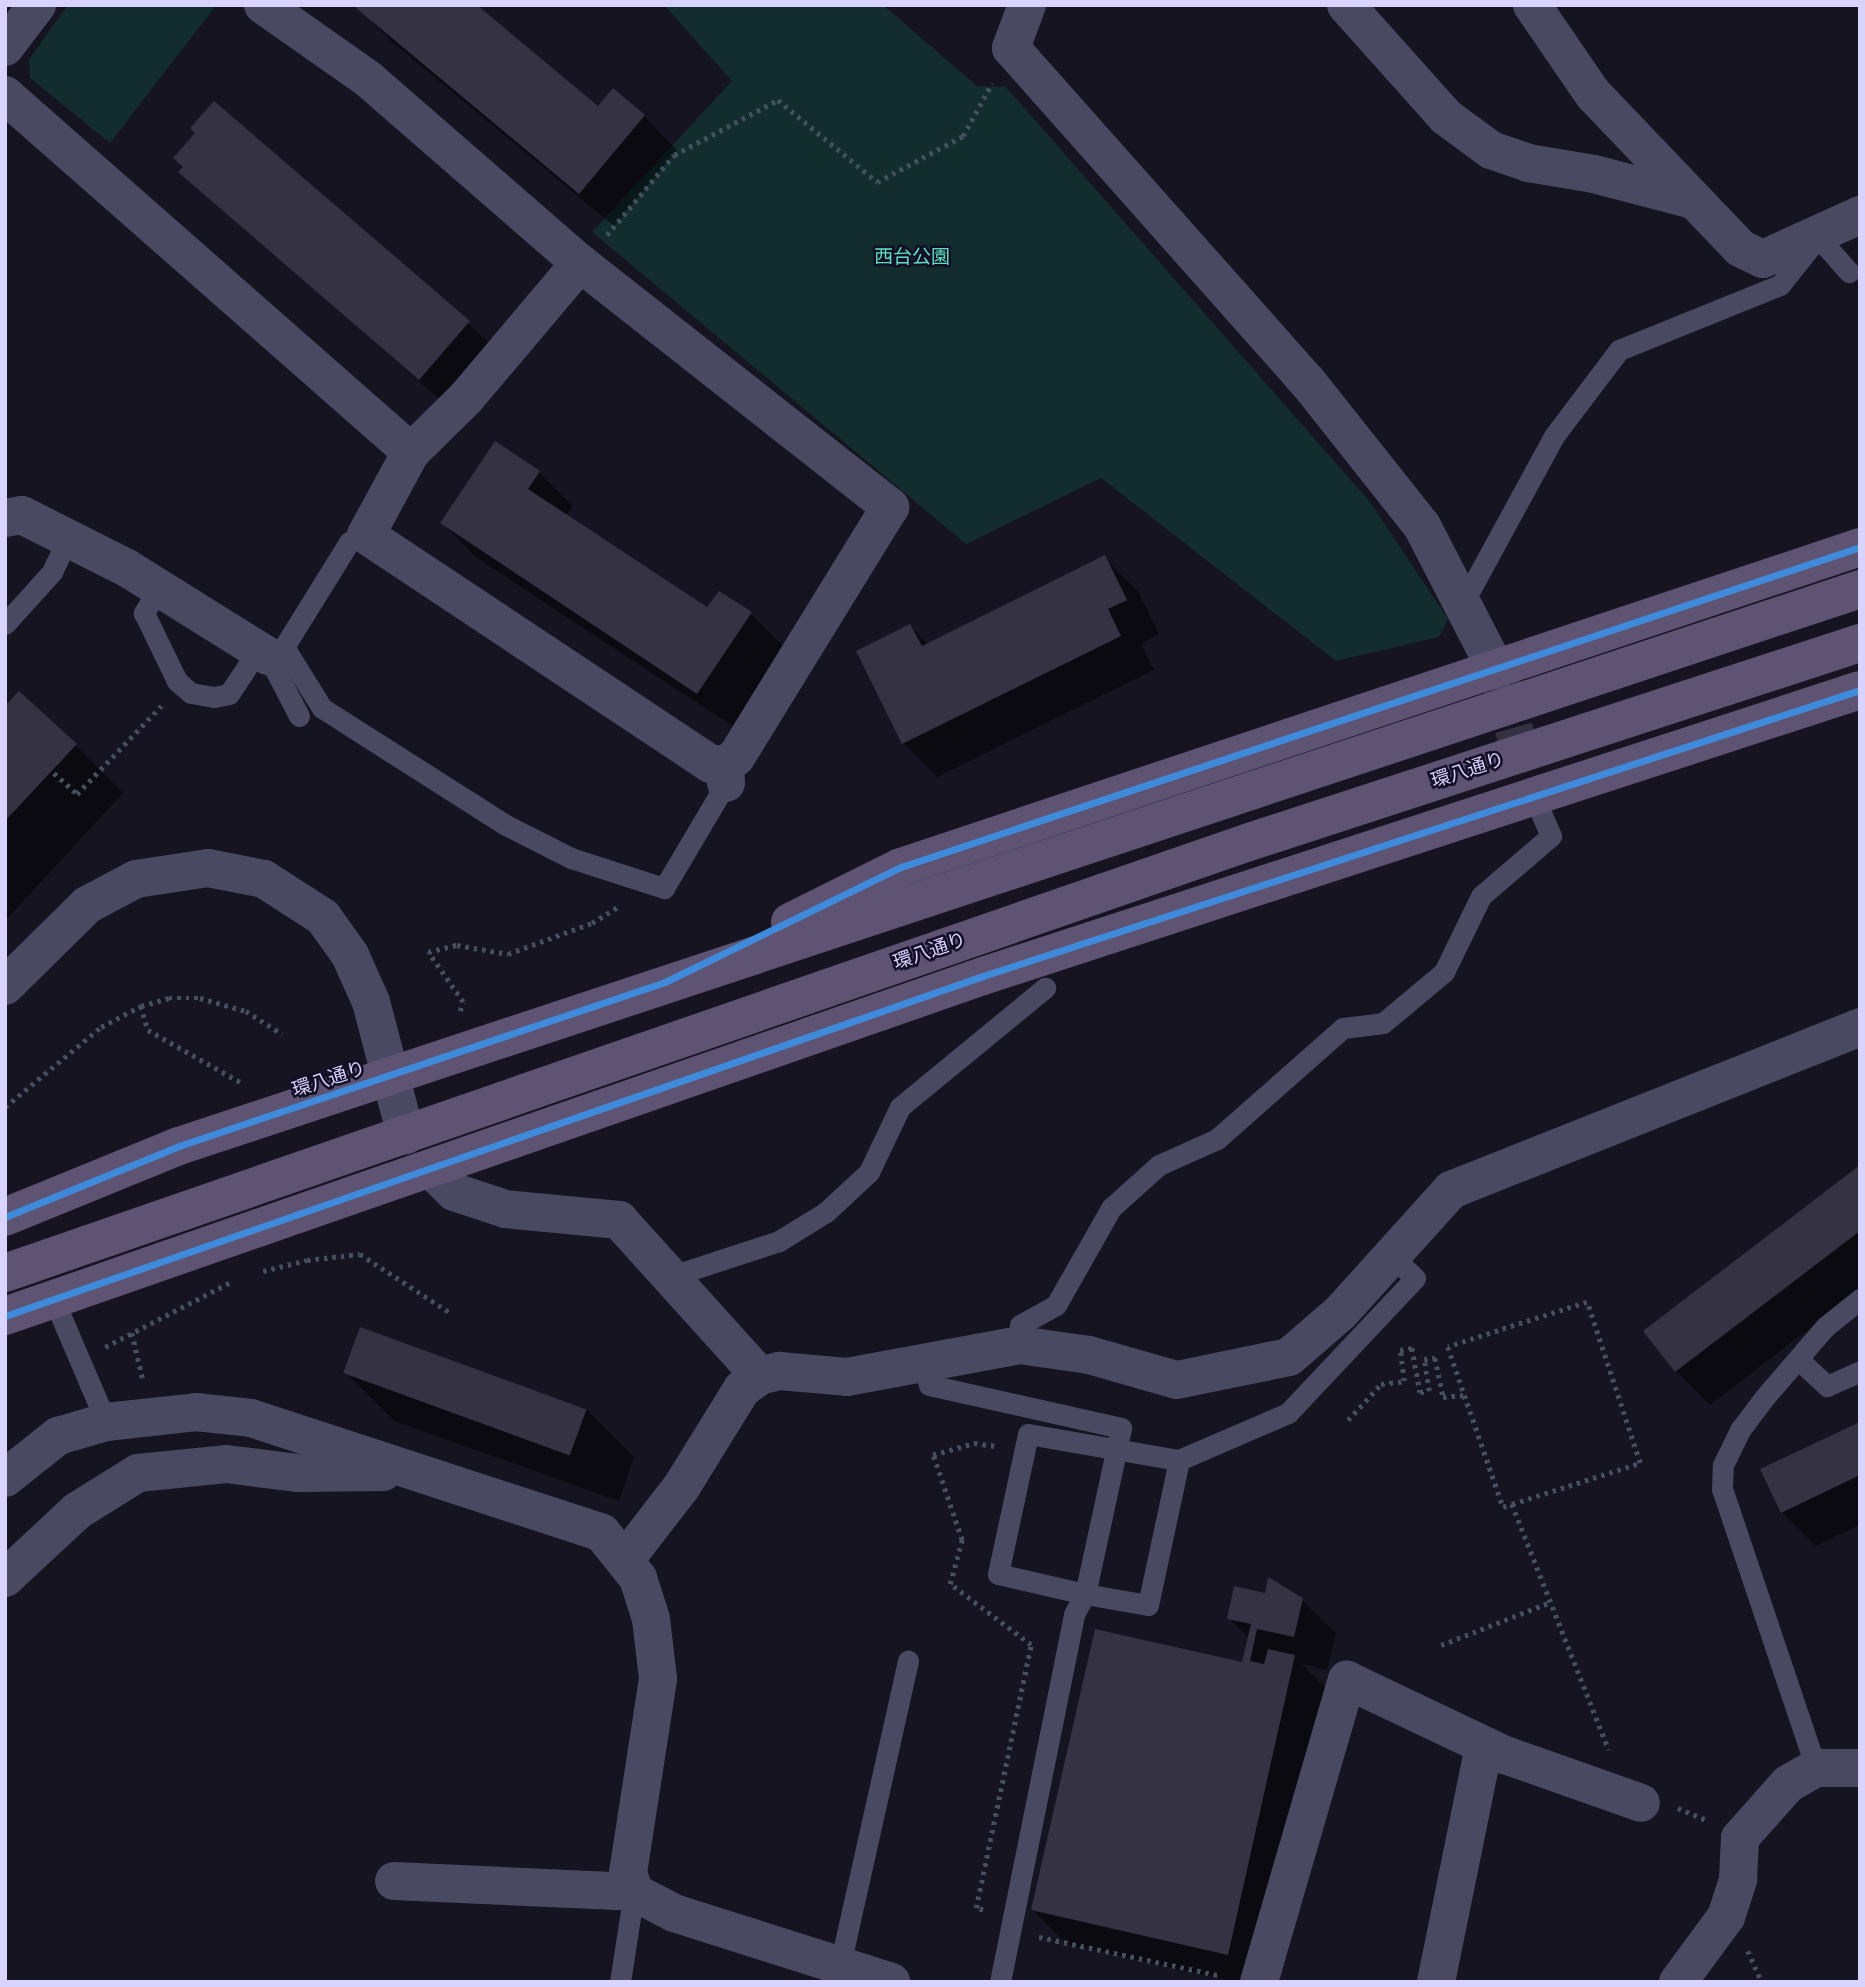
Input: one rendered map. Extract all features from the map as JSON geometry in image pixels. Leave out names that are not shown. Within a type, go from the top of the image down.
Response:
[{"type":"main road","points":[[665,982],[901,867],[1497,671],[1860,547]]},
{"type":"main road","name":"環八通り","points":[[5,1217],[179,1146],[391,1077],[665,982],[1247,794],[1860,589]]},
{"type":"main road","name":"環八通り","points":[[5,1273],[1249,842],[1860,643]]},
{"type":"main road","points":[[5,1316],[1531,787],[1860,690]]},
{"type":"street","points":[[5,47],[37,5]]},
{"type":"street","points":[[263,5],[367,78],[590,253],[890,507],[725,773],[366,535],[411,452],[466,398],[590,253]]},
{"type":"street","points":[[1027,5],[1011,48],[1307,381],[1422,526],[1497,671]]},
{"type":"street","points":[[1346,5],[1446,117],[1491,150],[1528,163],[1625,181],[1693,201]]},
{"type":"street","points":[[1532,5],[1593,94],[1740,248],[1763,259],[1818,237],[1860,215]]},
{"type":"street","points":[[5,95],[411,452]]},
{"type":"street","points":[[6,513],[22,515],[68,538],[160,587],[270,651]]},
{"type":"street","points":[[5,986],[87,905],[118,886],[181,869],[236,872],[286,890],[307,904],[335,932],[371,1002],[406,1135]]},
{"type":"street","points":[[625,1560],[681,1486],[742,1389],[760,1377],[779,1371],[847,1377],[1019,1345],[1089,1355],[1177,1380],[1236,1371],[1289,1357],[1340,1313],[1451,1190],[1860,1027]]},
{"type":"street","points":[[432,1170],[454,1192],[505,1209],[619,1220],[760,1377]]},
{"type":"street","points":[[5,1478],[58,1436],[106,1422],[196,1412],[251,1418],[603,1533],[638,1577],[651,1619],[658,1679],[628,1872],[634,1892]]},
{"type":"street","points":[[5,1578],[77,1511],[138,1473],[226,1464],[298,1473],[410,1472]]},
{"type":"street","points":[[1246,1980],[1347,1679],[1484,1746],[1657,1800]]},
{"type":"street","points":[[1436,1982],[1484,1746]]},
{"type":"street","points":[[1678,1982],[1726,1917],[1738,1880],[1740,1838],[1788,1784],[1816,1768],[1860,1768]]},
{"type":"street","points":[[394,1881],[634,1892],[674,1913],[869,1977]]},
{"type":"lane","points":[[1463,603],[1554,436],[1619,350],[1780,285],[1818,237],[1849,272]]},
{"type":"lane","points":[[160,587],[144,613],[177,681],[191,693],[214,697],[229,694],[270,651],[349,541],[366,535]]},
{"type":"lane","points":[[5,624],[52,572],[68,538]]},
{"type":"lane","points":[[270,651],[322,708],[506,825],[571,859],[664,888],[725,773]]},
{"type":"lane","points":[[270,651],[299,716]]},
{"type":"lane","points":[[1019,1345],[1020,1325],[1056,1306],[1111,1208],[1149,1174],[1217,1139],[1343,1028],[1383,1023],[1444,972],[1481,896],[1551,836],[1531,787]]},
{"type":"lane","points":[[669,1278],[779,1241],[826,1212],[869,1171],[900,1107],[1045,989]]},
{"type":"lane","points":[[1179,1460],[1147,1605],[1085,1594],[998,1573],[1028,1434],[1179,1460],[1287,1413],[1415,1278],[1391,1256]]},
{"type":"lane","points":[[1816,1768],[1723,1489],[1723,1465],[1740,1430],[1798,1359],[1825,1327],[1860,1299]]},
{"type":"lane","points":[[54,1300],[106,1422]]},
{"type":"lane","points":[[1798,1359],[1826,1386],[1860,1371]]},
{"type":"lane","points":[[922,1363],[929,1385],[1111,1423],[1121,1428],[1120,1448],[1085,1594],[1074,1614],[1000,1982]]},
{"type":"lane","points":[[869,1977],[908,1660]]},
{"type":"lane","points":[[621,1982],[634,1892]]},
{"type":"path","points":[[590,253],[674,155],[778,100],[877,182],[963,136],[1011,48]]},
{"type":"path","points":[[54,773],[77,794],[171,695]]},
{"type":"path","points":[[460,1011],[463,1002],[428,952],[457,945],[508,954],[592,923],[639,894],[644,882]]},
{"type":"path","points":[[5,1107],[101,1027],[141,1006],[169,998],[200,998],[246,1011],[282,1034]]},
{"type":"path","points":[[141,1006],[148,1030],[248,1086]]},
{"type":"path","points":[[255,1273],[307,1260],[360,1254],[452,1314]]},
{"type":"path","points":[[79,1360],[242,1277]]},
{"type":"path","points":[[1587,1302],[1640,1463],[1512,1504],[1503,1507],[1448,1347],[1587,1302]]},
{"type":"path","points":[[132,1333],[144,1384]]},
{"type":"path","points":[[1348,1420],[1381,1384],[1404,1381],[1400,1350],[1412,1348],[1420,1392],[1429,1391],[1424,1359],[1435,1357],[1443,1397],[1465,1395]]},
{"type":"path","points":[[987,1910],[976,1908],[1031,1646],[950,1584],[962,1540],[933,1455],[974,1443],[1008,1448]]},
{"type":"path","points":[[1512,1504],[1614,1761]]},
{"type":"path","points":[[1441,1645],[1551,1602]]},
{"type":"path","points":[[1657,1800],[1688,1810]]},
{"type":"path","points":[[1029,1935],[1246,1980]]},
{"type":"green space","points":[[68,5],[210,5],[214,8],[110,143],[30,78],[29,59]]},
{"type":"green space","name":"西台公園","points":[[664,5],[883,5],[977,86],[1006,87],[1370,502],[1448,619],[1439,637],[1336,661],[1101,478],[966,544],[592,232],[732,81]]},
{"type":"building","points":[[358,5],[477,5],[598,106],[613,88],[645,115],[579,194],[356,8]]},
{"type":"building","points":[[214,101],[470,321],[419,380],[178,172],[183,167],[173,158],[195,133],[190,128]]},
{"type":"building","points":[[495,441],[540,471],[528,489],[707,607],[719,591],[752,612],[697,694],[440,523]]},
{"type":"building","points":[[1105,555],[1127,600],[1108,609],[1121,636],[902,744],[856,651],[910,624],[922,646]]},
{"type":"building","points":[[19,691],[77,744],[5,821],[5,706]]},
{"type":"building","points":[[1860,1165],[1860,1231],[1675,1372],[1643,1331]]},
{"type":"building","points":[[360,1327],[586,1409],[570,1455],[343,1373]]},
{"type":"building","points":[[1860,1422],[1860,1475],[1781,1513],[1760,1469]]},
{"type":"building","points":[[1268,1577],[1303,1598],[1294,1637],[1257,1629],[1250,1661],[1264,1664],[1268,1649],[1295,1655],[1228,1955],[1031,1910],[1095,1629],[1242,1662],[1251,1624],[1227,1619],[1234,1586],[1265,1593]]},
{"type":"tunnel","points":[[1498,673],[1527,775]]},
{"type":"cycle path","points":[[5,1217],[179,1146],[665,982],[901,867],[1860,547]]},
{"type":"cycle path","points":[[5,1316],[983,976],[1860,690]]}]
